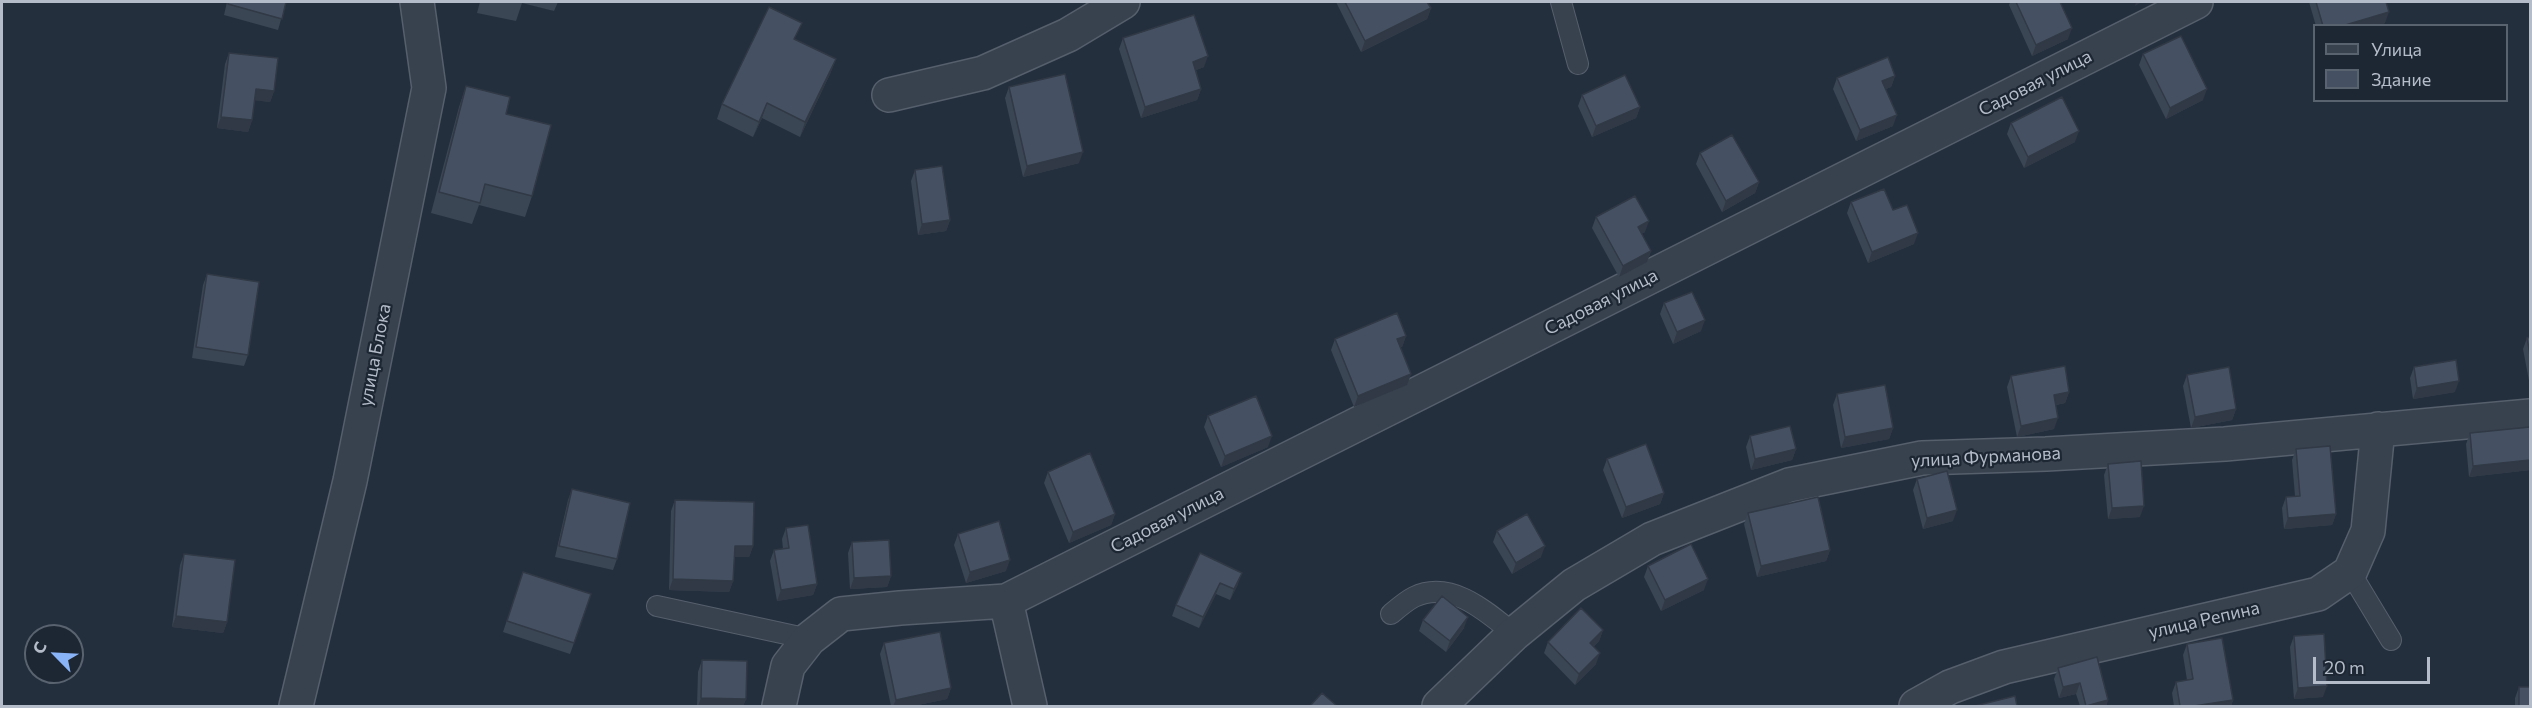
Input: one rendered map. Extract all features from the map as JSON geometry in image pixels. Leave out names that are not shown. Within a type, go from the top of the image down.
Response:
[{"type":"street","name":"улица Блока","points":[[296,706],[350,481],[429,88],[417,2]]},
{"type":"street","points":[[889,95],[983,73],[1068,35],[1123,2]]},
{"type":"street","name":"Садовая улица","points":[[779,706],[788,666],[809,639],[841,614],[1006,602],[2196,2]]},
{"type":"street","name":"улица Фурманова","points":[[1439,706],[1514,634],[1574,585],[1652,539],[1789,485],[1922,458],[2225,444],[2530,416]]},
{"type":"street","points":[[2350,572],[2368,531],[2378,429]]},
{"type":"street","name":"улица Репина","points":[[1916,706],[1950,687],[2004,667],[2318,594],[2350,572]]},
{"type":"street","points":[[1006,602],[1030,706]]},
{"type":"lane","points":[[1561,2],[1578,63]]},
{"type":"lane","points":[[2350,572],[2391,640]]},
{"type":"lane","points":[[1391,614],[1413,597],[1431,592],[1457,596],[1474,604],[1514,634]]},
{"type":"lane","points":[[657,606],[809,639]]},
{"type":"building","points":[[228,2],[286,2],[282,19],[228,4]]},
{"type":"building","points":[[1345,2],[1427,2],[1431,8],[1365,41]]},
{"type":"building","points":[[2016,2],[2060,2],[2072,28],[2036,45]]},
{"type":"building","points":[[2316,2],[2386,2],[2389,12],[2349,24],[2322,24]]},
{"type":"building","points":[[769,7],[802,23],[794,39],[836,59],[805,122],[767,103],[759,122],[722,104]]},
{"type":"building","points":[[1194,15],[1208,56],[1193,62],[1201,89],[1145,107],[1123,38]]},
{"type":"building","points":[[2181,36],[2207,89],[2170,108],[2143,54]]},
{"type":"building","points":[[229,53],[278,58],[274,91],[256,89],[252,120],[221,117]]},
{"type":"building","points":[[1888,57],[1895,76],[1882,81],[1897,115],[1860,130],[1837,78]]},
{"type":"building","points":[[1065,74],[1083,152],[1027,166],[1009,87]]},
{"type":"building","points":[[1625,75],[1640,107],[1596,126],[1582,95]]},
{"type":"building","points":[[466,86],[510,97],[506,114],[551,125],[532,196],[485,184],[480,203],[439,192]]},
{"type":"building","points":[[2062,97],[2079,131],[2028,157],[2011,123]]},
{"type":"building","points":[[1732,135],[1759,182],[1726,201],[1700,153]]},
{"type":"building","points":[[942,166],[950,220],[922,224],[915,170]]},
{"type":"building","points":[[1884,189],[1893,210],[1907,205],[1918,233],[1872,252],[1851,202]]},
{"type":"building","points":[[1635,196],[1649,221],[1638,227],[1651,251],[1623,266],[1596,217]]},
{"type":"building","points":[[207,274],[259,282],[248,355],[196,347]]},
{"type":"building","points":[[1692,292],[1705,320],[1677,332],[1664,303]]},
{"type":"building","points":[[1397,313],[1406,336],[1397,339],[1411,374],[1358,396],[1335,339]]},
{"type":"building","points":[[2530,337],[2530,355],[2527,338]]},
{"type":"building","points":[[2456,360],[2459,381],[2417,388],[2414,367]]},
{"type":"building","points":[[2065,366],[2069,392],[2054,395],[2058,418],[2021,426],[2011,376]]},
{"type":"building","points":[[2229,367],[2236,409],[2195,417],[2187,375]]},
{"type":"building","points":[[1885,385],[1893,428],[1845,437],[1837,394]]},
{"type":"building","points":[[1256,396],[1272,436],[1225,456],[1208,416]]},
{"type":"building","points":[[1790,426],[1796,449],[1755,459],[1750,436]]},
{"type":"building","points":[[2530,427],[2530,460],[2473,466],[2470,433]]},
{"type":"building","points":[[1646,444],[1664,493],[1626,507],[1607,459]]},
{"type":"building","points":[[2330,446],[2336,514],[2288,518],[2286,497],[2300,496],[2296,449]]},
{"type":"building","points":[[1090,453],[1115,514],[1073,532],[1048,472]]},
{"type":"building","points":[[2141,461],[2144,506],[2112,508],[2108,464]]},
{"type":"building","points":[[1947,471],[1957,510],[1927,518],[1917,479]]},
{"type":"building","points":[[572,489],[630,503],[617,559],[559,546]]},
{"type":"building","points":[[1818,497],[1830,550],[1761,566],[1748,513]]},
{"type":"building","points":[[675,500],[754,502],[753,546],[735,546],[733,581],[673,579]]},
{"type":"building","points":[[1527,514],[1545,546],[1516,563],[1497,531]]},
{"type":"building","points":[[999,521],[1010,560],[970,572],[958,534]]},
{"type":"building","points":[[808,525],[817,584],[781,590],[774,550],[789,548],[786,528]]},
{"type":"building","points":[[889,540],[891,576],[854,578],[852,542]]},
{"type":"building","points":[[1691,544],[1708,579],[1665,600],[1648,566]]},
{"type":"building","points":[[1200,553],[1242,573],[1234,589],[1220,583],[1203,617],[1176,605]]},
{"type":"building","points":[[184,554],[235,560],[227,622],[176,616]]},
{"type":"building","points":[[523,572],[591,594],[574,643],[507,621]]},
{"type":"building","points":[[1442,596],[1468,617],[1450,641],[1423,620]]},
{"type":"building","points":[[1581,608],[1603,630],[1590,643],[1600,653],[1579,674],[1548,642]]},
{"type":"building","points":[[940,632],[951,688],[896,700],[884,643]]},
{"type":"building","points":[[2324,634],[2327,686],[2298,688],[2294,636]]},
{"type":"building","points":[[2222,638],[2233,700],[2180,706],[2176,682],[2193,679],[2187,644]]},
{"type":"building","points":[[2097,657],[2108,700],[2086,706],[2080,683],[2063,687],[2058,668]]},
{"type":"building","points":[[702,660],[747,661],[746,699],[701,698]]},
{"type":"building","points":[[2519,687],[2530,687],[2530,706],[2519,706]]},
{"type":"building","points":[[1322,693],[1337,706],[1310,706]]},
{"type":"building","points":[[2015,696],[2017,706],[1975,706]]}]
